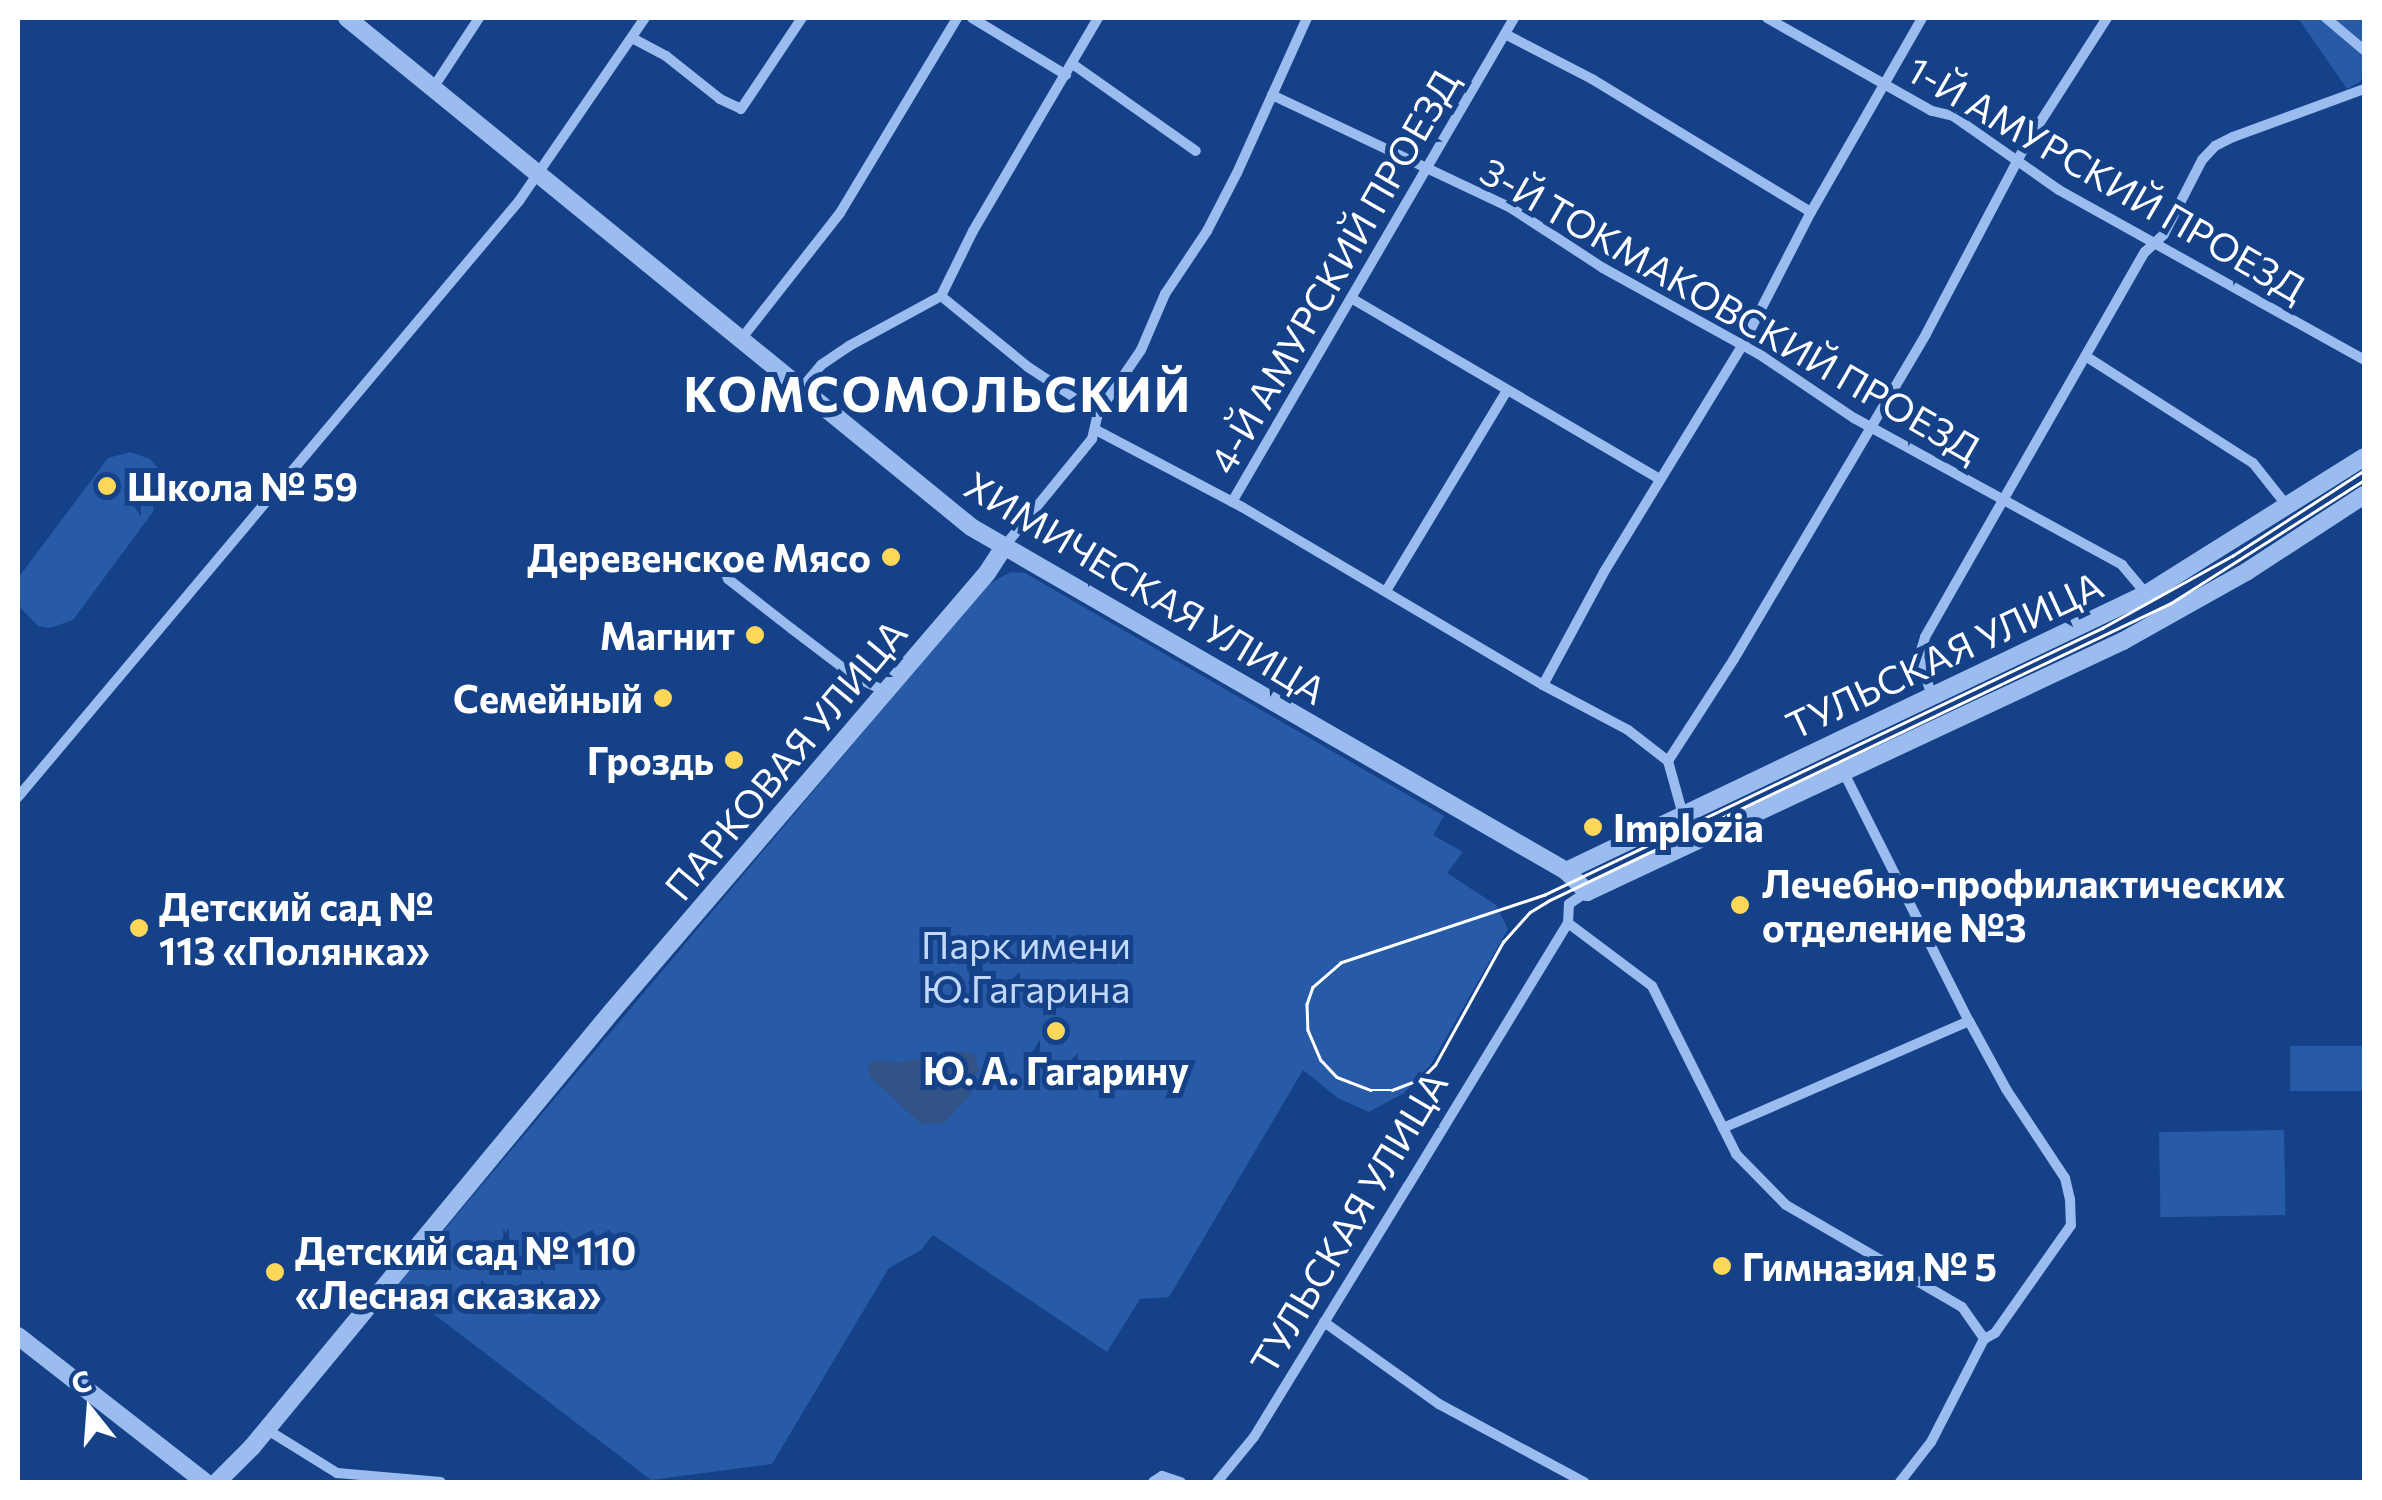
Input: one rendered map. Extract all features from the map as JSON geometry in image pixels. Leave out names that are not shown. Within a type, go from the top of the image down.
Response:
[{"type":"street","name":"ХИМИЧЕСКАЯ УЛИЦА","points":[[346,18],[800,389],[1002,548],[1566,871]]},
{"type":"street","points":[[433,88],[479,18]]},
{"type":"street","points":[[18,797],[506,216],[634,39],[645,18]]},
{"type":"street","points":[[634,39],[666,56],[720,99],[741,109],[802,18]]},
{"type":"street","points":[[742,338],[840,212],[956,18]]},
{"type":"street","points":[[972,18],[1070,70],[1196,151]]},
{"type":"street","points":[[800,389],[821,365],[849,346],[941,296],[973,231],[1098,18]]},
{"type":"street","points":[[1307,18],[1207,232],[1165,294],[1141,350],[1098,413],[1096,430],[1232,502],[1543,686],[1628,730],[1668,760],[1683,815]]},
{"type":"street","name":"4-Й АМУРСКИЙ ПРОЕЗД","points":[[1232,502],[1514,18]]},
{"type":"street","name":"1-Й АМУРСКИЙ ПРОЕЗД","points":[[1767,18],[1932,111],[1953,116],[2059,190],[2155,240],[2364,360]]},
{"type":"street","points":[[1543,686],[1659,479],[1742,346],[1811,212],[1922,18]]},
{"type":"street","points":[[1668,760],[1734,659],[1868,426],[1926,334],[2018,160],[2107,18]]},
{"type":"street","points":[[2326,18],[2364,50]]},
{"type":"street","points":[[1507,35],[1592,79],[1811,212]]},
{"type":"street","points":[[1932,696],[1919,658],[1925,637],[2155,240],[2164,234],[2202,160],[2215,146],[2364,89]]},
{"type":"street","name":"3-Й ТОКМАКОВСКИЙ ПРОЕЗД","points":[[1272,95],[1511,208],[1603,268],[1742,346],[1868,426],[2122,565],[2146,594]]},
{"type":"street","points":[[941,296],[1028,367],[1098,413]]},
{"type":"street","points":[[1352,298],[1659,479]]},
{"type":"street","points":[[2088,358],[2254,464],[2288,507]]},
{"type":"street","points":[[1386,591],[1506,392]]},
{"type":"street","name":"ПАРКОВАЯ УЛИЦА","points":[[217,1482],[987,573],[1002,548],[1096,430]]},
{"type":"street","name":"ТУЛЬСКАЯ УЛИЦА","points":[[1566,871],[2146,594],[2364,458]]},
{"type":"street","name":"ТУЛЬСКАЯ УЛИЦА","points":[[1216,1482],[1254,1437],[1568,923],[1569,904],[1587,892],[2154,624],[2246,572],[2364,495]]},
{"type":"street","points":[[723,566],[728,579],[792,629],[855,677],[885,691]]},
{"type":"street","points":[[1844,773],[2006,1089],[2065,1178],[2071,1224],[1994,1333],[1984,1339],[1931,1442],[1900,1482]]},
{"type":"street","points":[[1566,871],[1587,892]]},
{"type":"street","points":[[1568,923],[1652,986],[1736,1154],[1786,1205],[1962,1308],[1984,1339]]},
{"type":"street","points":[[1723,1128],[1969,1020]]},
{"type":"street","points":[[1324,1322],[1334,1334],[1439,1404],[1584,1482]]},
{"type":"street","points":[[18,1336],[206,1482]]},
{"type":"street","points":[[266,1428],[336,1473],[441,1482]]},
{"type":"street","points":[[1153,1482],[1162,1476],[1181,1482]]},
{"type":"green space","points":[[2298,18],[2364,18],[2364,74],[2360,82],[2347,89]]},
{"type":"green space","points":[[130,452],[150,459],[159,469],[166,488],[164,497],[73,620],[50,628],[38,626],[18,605],[18,578],[108,458]]},
{"type":"green space","name":"Парк имени Ю.Гагарина","points":[[1011,572],[1025,573],[1444,816],[1433,835],[1463,852],[1447,873],[1496,905],[1508,929],[1431,1064],[1404,1093],[1369,1112],[1338,1098],[1303,1070],[1169,1297],[1140,1299],[1107,1352],[933,1235],[921,1250],[889,1268],[772,1464],[651,1480],[397,1286],[987,585]]},
{"type":"green space","points":[[2290,1046],[2364,1046],[2364,1091],[2290,1091]]},
{"type":"green space","points":[[2284,1130],[2285,1215],[2161,1217],[2159,1132]]},
{"type":"shaded area","points":[[956,1051],[974,1053],[980,1071],[970,1079],[972,1093],[944,1123],[921,1124],[870,1077],[867,1068],[874,1060],[900,1062],[937,1055],[944,1059]]},
{"type":"tram line","points":[[2364,471],[2233,556],[2103,628],[1545,895],[1341,963],[1313,987],[1307,1004],[1308,1030],[1321,1060],[1337,1077],[1371,1090],[1392,1090],[1421,1079],[1435,1065],[1503,942],[1530,912],[2171,603],[2364,480]]},
{"type":"place","name":"Школа № 59","points":[[107,486]]},
{"type":"place","name":"Деревенское Мясо","points":[[891,557]]},
{"type":"place","name":"Магнит","points":[[755,635]]},
{"type":"place","name":"Семейный","points":[[663,698]]},
{"type":"place","name":"Гроздь","points":[[734,760]]},
{"type":"place","name":"Implozia","points":[[1593,827]]},
{"type":"place","name":"Лечебно-профилактических отделение №3","points":[[1740,905]]},
{"type":"place","name":"Детский сад № 113 «Полянка»","points":[[139,928]]},
{"type":"place","name":"Ю. А. Гагарину","points":[[1056,1031]]},
{"type":"place","name":"Гимназия № 5","points":[[1722,1266]]},
{"type":"place","name":"Детский сад № 110 «Лесная сказка»","points":[[275,1272]]},
{"type":"district","name":"КОМСОМОЛЬСКИЙ","points":[[938,393]]}]
